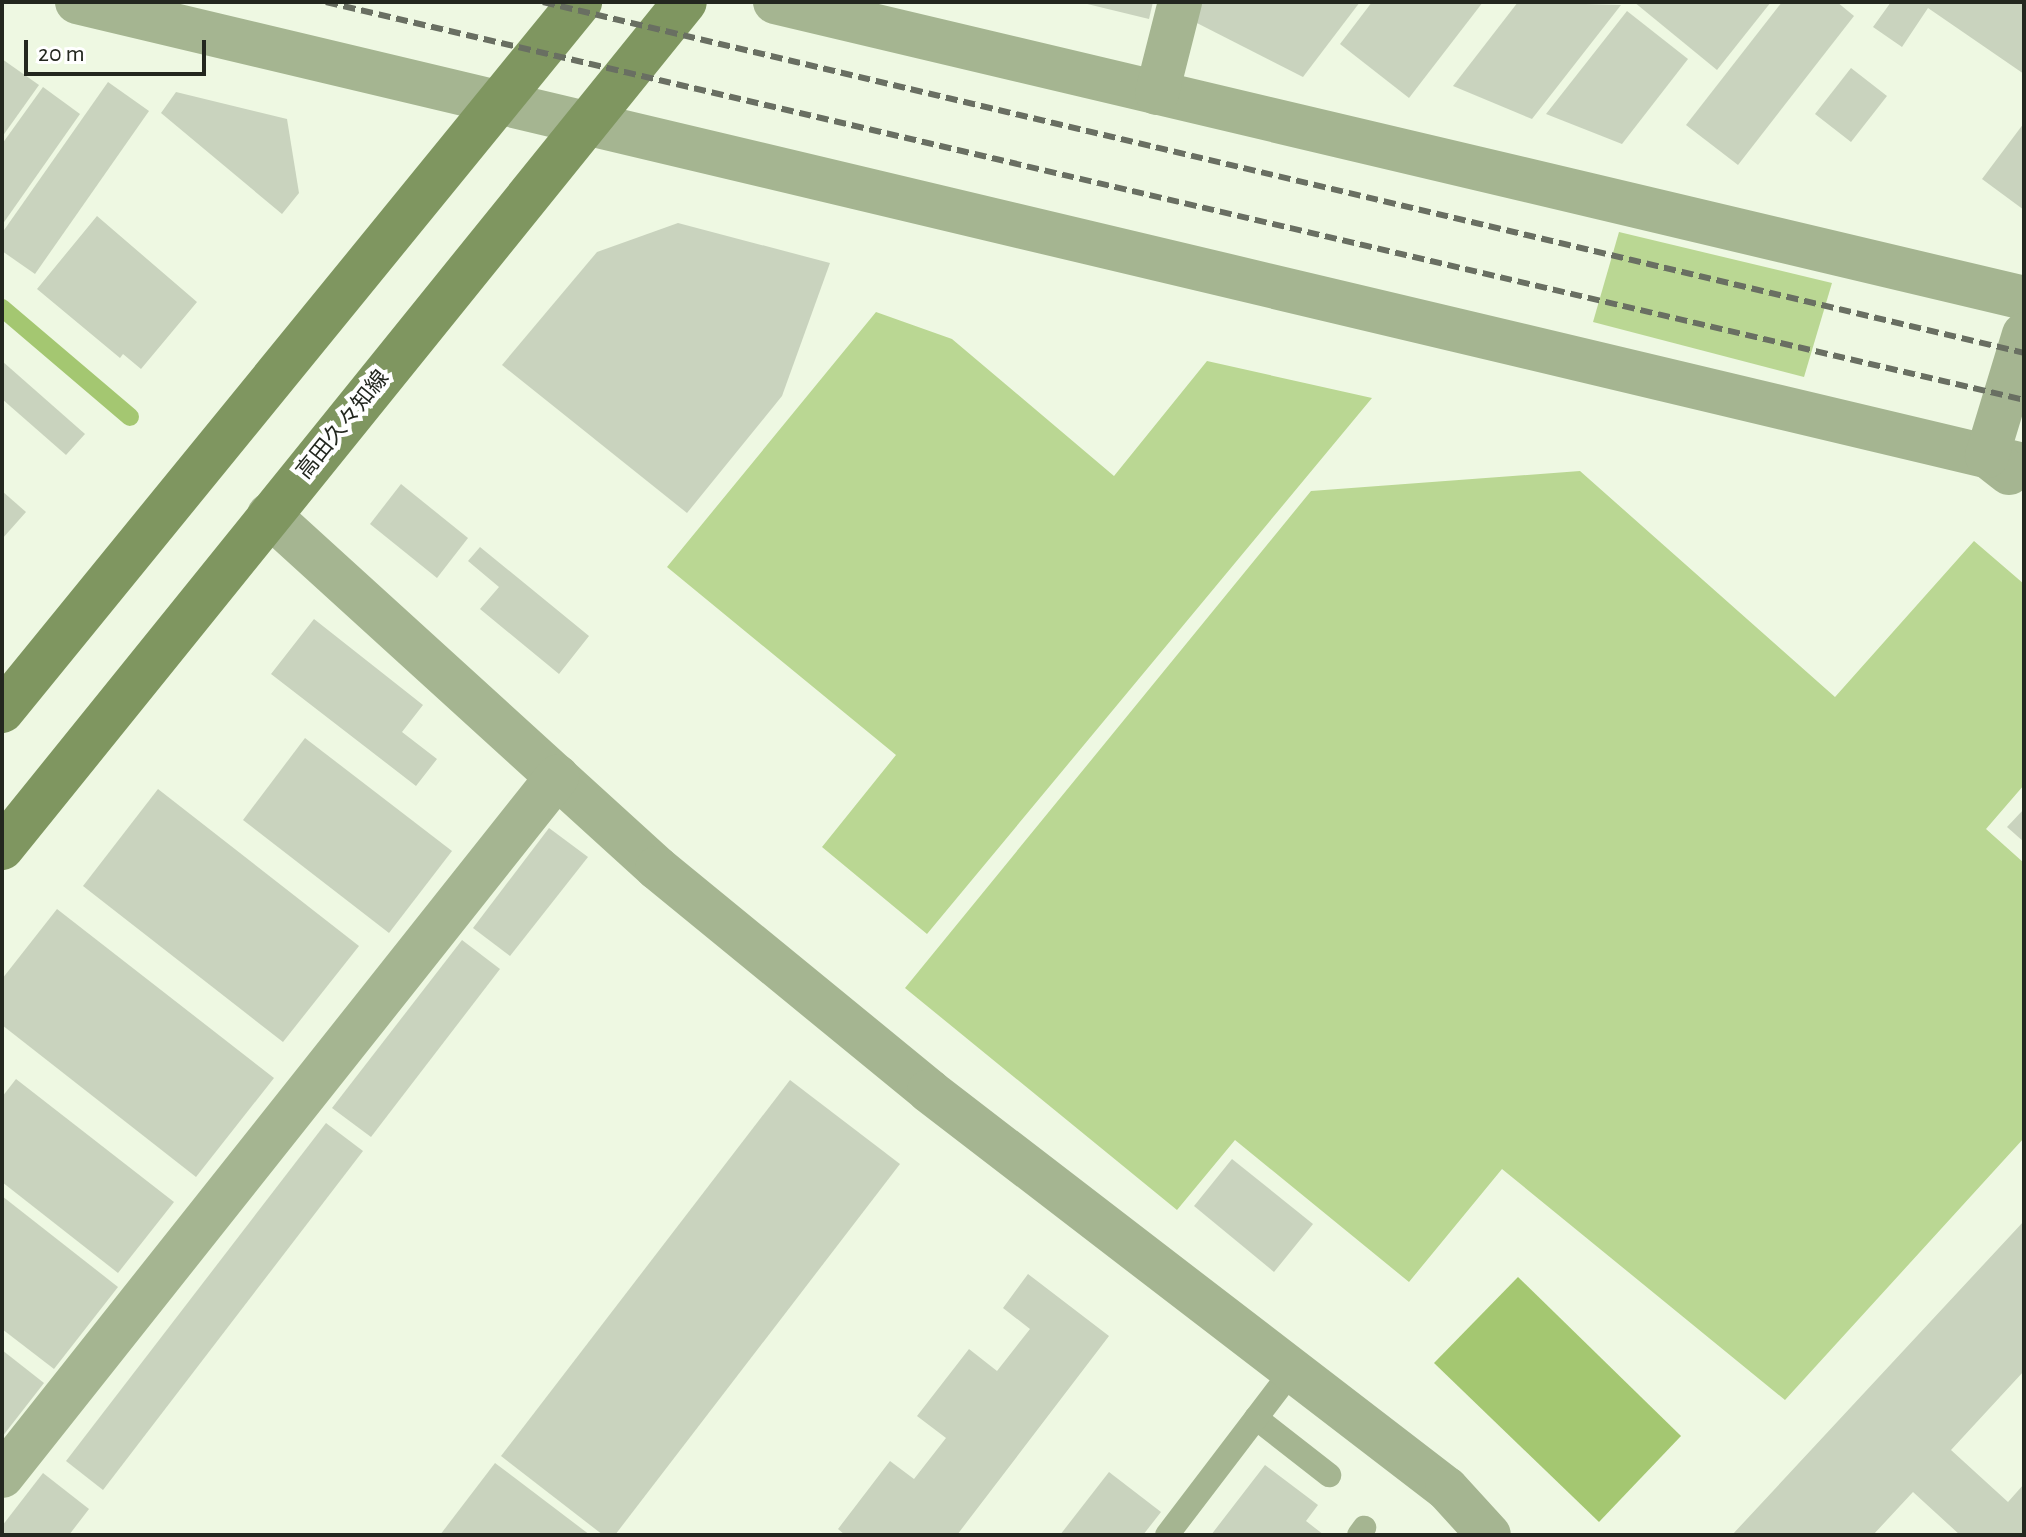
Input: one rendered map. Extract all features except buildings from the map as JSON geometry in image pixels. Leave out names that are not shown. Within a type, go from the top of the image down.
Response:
[{"type":"main road","points":[[2,711],[580,2]]},
{"type":"main road","name":"高田久々知線","points":[[2,848],[685,2]]},
{"type":"street","points":[[77,2],[2005,461],[2024,484]]},
{"type":"street","points":[[775,2],[2024,298]]},
{"type":"street","points":[[1157,93],[1180,2]]},
{"type":"street","points":[[2005,461],[2024,334]]},
{"type":"street","points":[[269,515],[657,868],[929,1091],[1447,1489],[1489,1535]]},
{"type":"street","points":[[2,1476],[557,777]]},
{"type":"lane","points":[[1167,1535],[1291,1372]]},
{"type":"lane","points":[[1256,1418],[1329,1475]]},
{"type":"shaded area","points":[[1619,232],[1832,283],[1804,377],[1593,322]]},
{"type":"shaded area","points":[[876,312],[952,339],[1114,476],[1207,361],[1372,398],[927,934],[822,847],[896,755],[667,567]]},
{"type":"shaded area","points":[[1580,471],[1835,697],[1974,541],[2024,584],[2024,785],[1986,829],[2024,863],[2024,1138],[1785,1400],[1502,1169],[1409,1282],[1235,1140],[1177,1210],[905,988],[1311,491]]},
{"type":"shaded area","points":[[1518,1277],[1681,1436],[1599,1522],[1434,1363]]},
{"type":"waterway","points":[[2,308],[130,417]]},
{"type":"railway","points":[[326,2],[2024,400]]},
{"type":"railway","points":[[543,2],[2024,353]]}]
